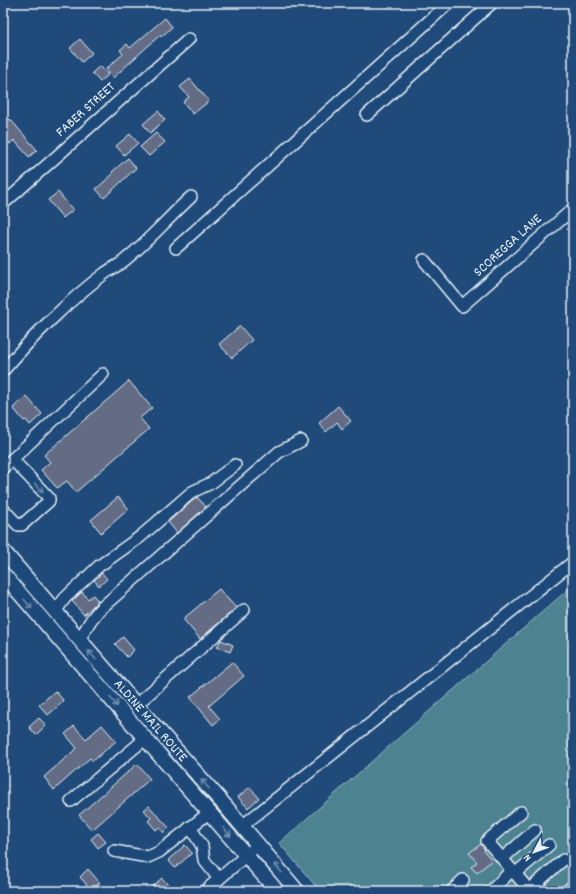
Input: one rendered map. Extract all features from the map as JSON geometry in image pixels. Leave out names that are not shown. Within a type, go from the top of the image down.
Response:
[{"type":"main road","name":"ALDINE MAIL ROUTE","points":[[3,551],[54,612],[80,640],[297,891]]},
{"type":"main road","name":"ALDINE MAIL ROUTE","points":[[3,574],[277,891]]},
{"type":"main road","points":[[44,623],[54,612]]},
{"type":"main road","points":[[146,738],[156,728]]},
{"type":"street","points":[[176,248],[449,3]]},
{"type":"street","points":[[367,115],[492,3]]},
{"type":"street","name":"FABER STREET","points":[[3,204],[190,39]]},
{"type":"street","points":[[3,371],[41,330],[75,298],[105,273],[120,264],[170,219],[191,197]]},
{"type":"street","name":"SCOREGGA LANE","points":[[424,260],[462,306],[573,208]]},
{"type":"street","points":[[3,468],[103,374]]},
{"type":"street","points":[[80,640],[91,620],[99,610],[279,452],[301,441]]},
{"type":"street","points":[[3,509],[18,525],[22,525],[48,501],[49,498],[12,459]]},
{"type":"street","points":[[54,612],[65,598],[99,566],[140,537],[192,492],[211,484],[235,465]]},
{"type":"street","points":[[242,826],[573,562]]},
{"type":"street","points":[[136,706],[244,610]]},
{"type":"street","points":[[71,802],[146,738]]},
{"type":"street","points":[[114,851],[148,857],[159,852],[210,812]]},
{"type":"street","points":[[521,812],[487,841],[514,872],[530,890],[563,860]]},
{"type":"street","points":[[190,827],[202,846],[204,860],[219,879]]},
{"type":"street","points":[[502,858],[535,830]]},
{"type":"street","points":[[205,891],[258,845]]},
{"type":"street","points":[[491,891],[549,845]]},
{"type":"street","points":[[452,891],[464,880]]},
{"type":"street","points":[[567,891],[573,886]]},
{"type":"green space","points":[[573,585],[573,891],[514,891],[510,887],[505,891],[320,891],[279,843]]},
{"type":"building","points":[[165,18],[172,27],[161,37],[160,35],[113,78],[106,69],[123,54],[120,50],[127,44],[130,48]]},
{"type":"building","points":[[80,39],[92,53],[82,62],[70,48]]},
{"type":"building","points":[[100,66],[108,75],[100,82],[92,73]]},
{"type":"building","points":[[190,79],[209,101],[193,114],[183,102],[189,97],[180,87]]},
{"type":"building","points":[[158,111],[165,120],[150,133],[143,124]]},
{"type":"building","points":[[10,119],[37,150],[29,157],[14,140],[10,144],[3,136],[3,125]]},
{"type":"building","points":[[156,133],[165,142],[149,156],[140,147]]},
{"type":"building","points":[[130,134],[138,143],[124,155],[116,146]]},
{"type":"building","points":[[128,158],[136,168],[104,198],[96,189]]},
{"type":"building","points":[[58,192],[73,210],[63,218],[48,200]]},
{"type":"building","points":[[240,326],[252,340],[232,358],[219,344]]},
{"type":"building","points":[[129,381],[152,408],[140,418],[149,429],[76,492],[67,481],[57,488],[41,470],[50,462],[44,455]]},
{"type":"building","points":[[26,396],[42,414],[30,425],[26,420],[24,421],[13,408]]},
{"type":"building","points":[[338,406],[351,421],[342,429],[337,422],[326,432],[319,423]]},
{"type":"building","points":[[118,497],[129,509],[101,533],[91,520]]},
{"type":"building","points":[[197,497],[206,507],[177,533],[168,522]]},
{"type":"building","points":[[102,573],[107,579],[99,586],[94,580]]},
{"type":"building","points":[[219,589],[236,608],[200,639],[183,619]]},
{"type":"building","points":[[82,592],[88,599],[93,595],[98,601],[84,615],[72,601]]},
{"type":"building","points":[[123,637],[134,650],[127,657],[115,644]]},
{"type":"building","points":[[221,640],[233,645],[230,652],[217,647]]},
{"type":"building","points":[[232,662],[244,676],[209,706],[220,719],[213,725],[190,697]]},
{"type":"building","points":[[55,691],[64,701],[48,715],[39,705]]},
{"type":"building","points":[[39,718],[46,725],[36,735],[29,727]]},
{"type":"building","points":[[102,725],[116,741],[93,761],[90,758],[54,790],[44,777],[77,748],[65,734],[74,726],[86,739]]},
{"type":"building","points":[[137,764],[150,779],[92,830],[79,815]]},
{"type":"building","points":[[250,787],[259,798],[248,808],[238,797]]},
{"type":"building","points":[[149,806],[169,828],[164,833],[159,827],[156,830],[148,821],[151,818],[144,810]]},
{"type":"building","points":[[98,833],[106,842],[98,848],[91,839]]},
{"type":"building","points":[[481,844],[485,850],[484,851],[492,860],[477,873],[471,867],[477,862],[469,853]]},
{"type":"building","points":[[185,845],[192,853],[175,868],[168,860]]},
{"type":"building","points":[[88,869],[100,883],[91,890],[80,877]]},
{"type":"building","points":[[162,878],[174,891],[147,891]]}]
